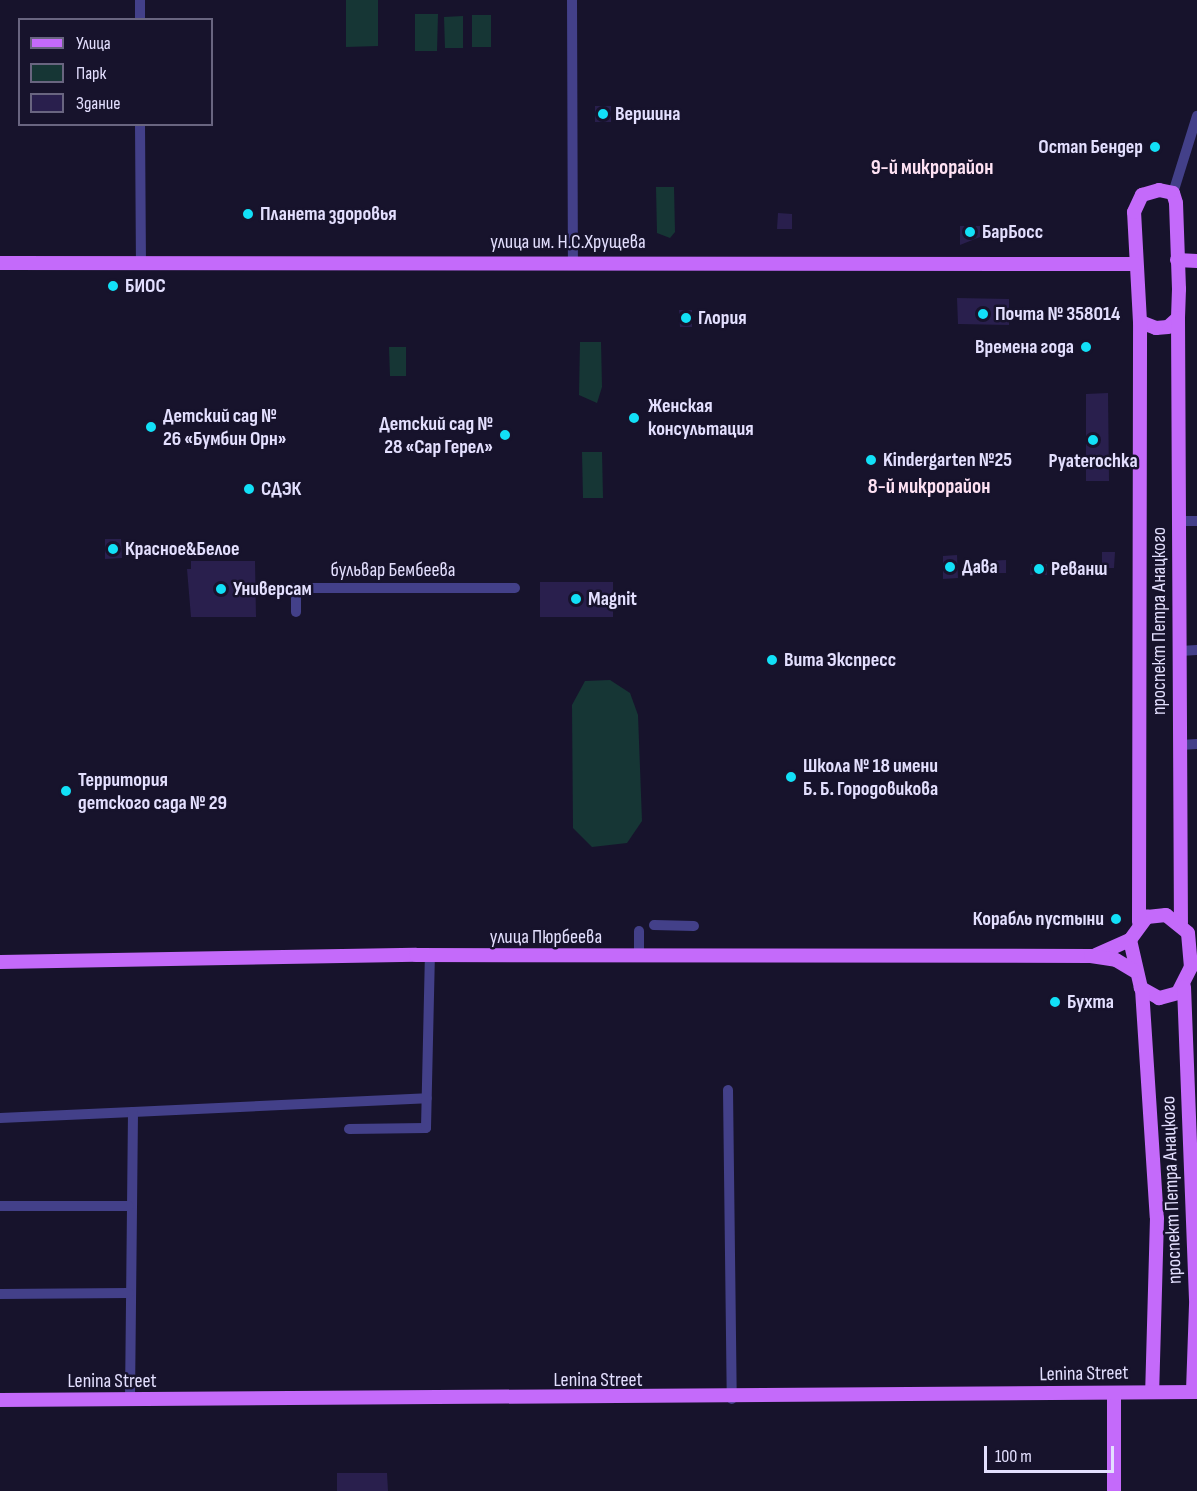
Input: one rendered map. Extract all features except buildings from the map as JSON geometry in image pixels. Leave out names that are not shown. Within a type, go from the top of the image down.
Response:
[{"type":"main road","name":"проспект Петра Анацкого","points":[[1139,922],[1140,322],[1135,264],[1134,212],[1142,195],[1159,190],[1173,193],[1177,260],[1181,923]]},
{"type":"main road","points":[[1177,260],[1197,261]]},
{"type":"main road","name":"улица им. Н.С.Хрущева","points":[[0,263],[141,261],[1135,264]]},
{"type":"main road","points":[[1140,322],[1156,328],[1178,318]]},
{"type":"main road","points":[[1091,956],[1117,949],[1130,940],[1139,922],[1157,914],[1181,923],[1193,944],[1193,970],[1184,987],[1159,998],[1142,989],[1134,970],[1130,940]]},
{"type":"main road","name":"улица Пюрбеева","points":[[0,962],[430,955],[1091,956]]},
{"type":"main road","points":[[1091,956],[1116,960],[1134,970]]},
{"type":"main road","name":"проспект Петра Анацкого","points":[[1184,987],[1196,1305],[1195,1392]]},
{"type":"main road","name":"проспект Петра Анацкого","points":[[1142,989],[1157,1218],[1152,1392]]},
{"type":"main road","name":"Lenina Street","points":[[0,1400],[732,1399],[1195,1392]]},
{"type":"main road","points":[[1114,1394],[1114,1491]]},
{"type":"street","points":[[140,0],[140,18]]},
{"type":"street","points":[[572,0],[573,262]]},
{"type":"street","points":[[1173,193],[1197,116]]},
{"type":"street","points":[[140,126],[141,261]]},
{"type":"street","points":[[1183,163],[1197,159]]},
{"type":"street","points":[[1178,521],[1197,521]]},
{"type":"street","name":"бульвар Бембеева","points":[[296,612],[296,588],[515,588]]},
{"type":"street","points":[[1180,651],[1197,650]]},
{"type":"street","points":[[1180,745],[1197,744]]},
{"type":"street","points":[[654,926],[694,926]]},
{"type":"street","points":[[639,931],[639,957]]},
{"type":"street","points":[[349,1129],[426,1128],[430,955]]},
{"type":"street","points":[[728,1090],[732,1399]]},
{"type":"street","points":[[0,1118],[427,1098]]},
{"type":"street","points":[[130,1400],[129,1206],[133,1112]]},
{"type":"street","points":[[0,1206],[129,1206]]},
{"type":"street","points":[[0,1294],[129,1293]]},
{"type":"green space","points":[[346,0],[378,0],[378,46],[346,47]]},
{"type":"green space","points":[[415,14],[438,14],[437,51],[415,51]]},
{"type":"green space","points":[[472,15],[491,15],[491,47],[472,47]]},
{"type":"green space","points":[[463,16],[463,48],[445,48],[444,17]]},
{"type":"green space","points":[[656,187],[674,187],[675,232],[670,238],[657,233]]},
{"type":"green space","points":[[580,342],[601,342],[602,387],[597,403],[579,395]]},
{"type":"green space","points":[[389,347],[406,347],[406,376],[390,376]]},
{"type":"green space","points":[[582,452],[602,452],[603,498],[583,498]]},
{"type":"green space","points":[[610,680],[630,693],[638,715],[642,821],[627,843],[592,847],[573,828],[572,705],[585,681]]},
{"type":"place","name":"Вершина","points":[[603,114]]},
{"type":"place","name":"Остап Бендер","points":[[1155,147]]},
{"type":"place","name":"Планета здоровья","points":[[248,214]]},
{"type":"place","name":"БарБосс","points":[[970,232]]},
{"type":"place","name":"БИОС","points":[[113,286]]},
{"type":"place","name":"Почта № 358014","points":[[983,314]]},
{"type":"place","name":"Глория","points":[[686,318]]},
{"type":"place","name":"Времена года","points":[[1086,347]]},
{"type":"place","name":"Женская консультация","points":[[634,418]]},
{"type":"place","name":"Детский сад № 26 «Бумбин Орн»","points":[[151,427]]},
{"type":"place","name":"Детский сад № 28 «Сар Герел»","points":[[505,435]]},
{"type":"place","name":"Pyaterochka","points":[[1093,440]]},
{"type":"place","name":"Kindergarten №25","points":[[871,460]]},
{"type":"place","name":"СДЭК","points":[[249,489]]},
{"type":"place","name":"Красное&Белое","points":[[113,549]]},
{"type":"place","name":"Дава","points":[[950,567]]},
{"type":"place","name":"Реванш","points":[[1039,569]]},
{"type":"place","name":"Универсам","points":[[221,589]]},
{"type":"place","name":"Magnit","points":[[576,599]]},
{"type":"place","name":"Вита Экспресс","points":[[772,660]]},
{"type":"place","name":"Школа № 18 имени Б. Б. Городовикова","points":[[791,777]]},
{"type":"place","name":"Территория детского сада № 29","points":[[66,791]]},
{"type":"place","name":"Корабль пустыни","points":[[1116,919]]},
{"type":"place","name":"Бухта","points":[[1055,1002]]},
{"type":"district","name":"9-й микрорайон","points":[[932,168]]},
{"type":"district","name":"8-й микрорайон","points":[[929,487]]}]
